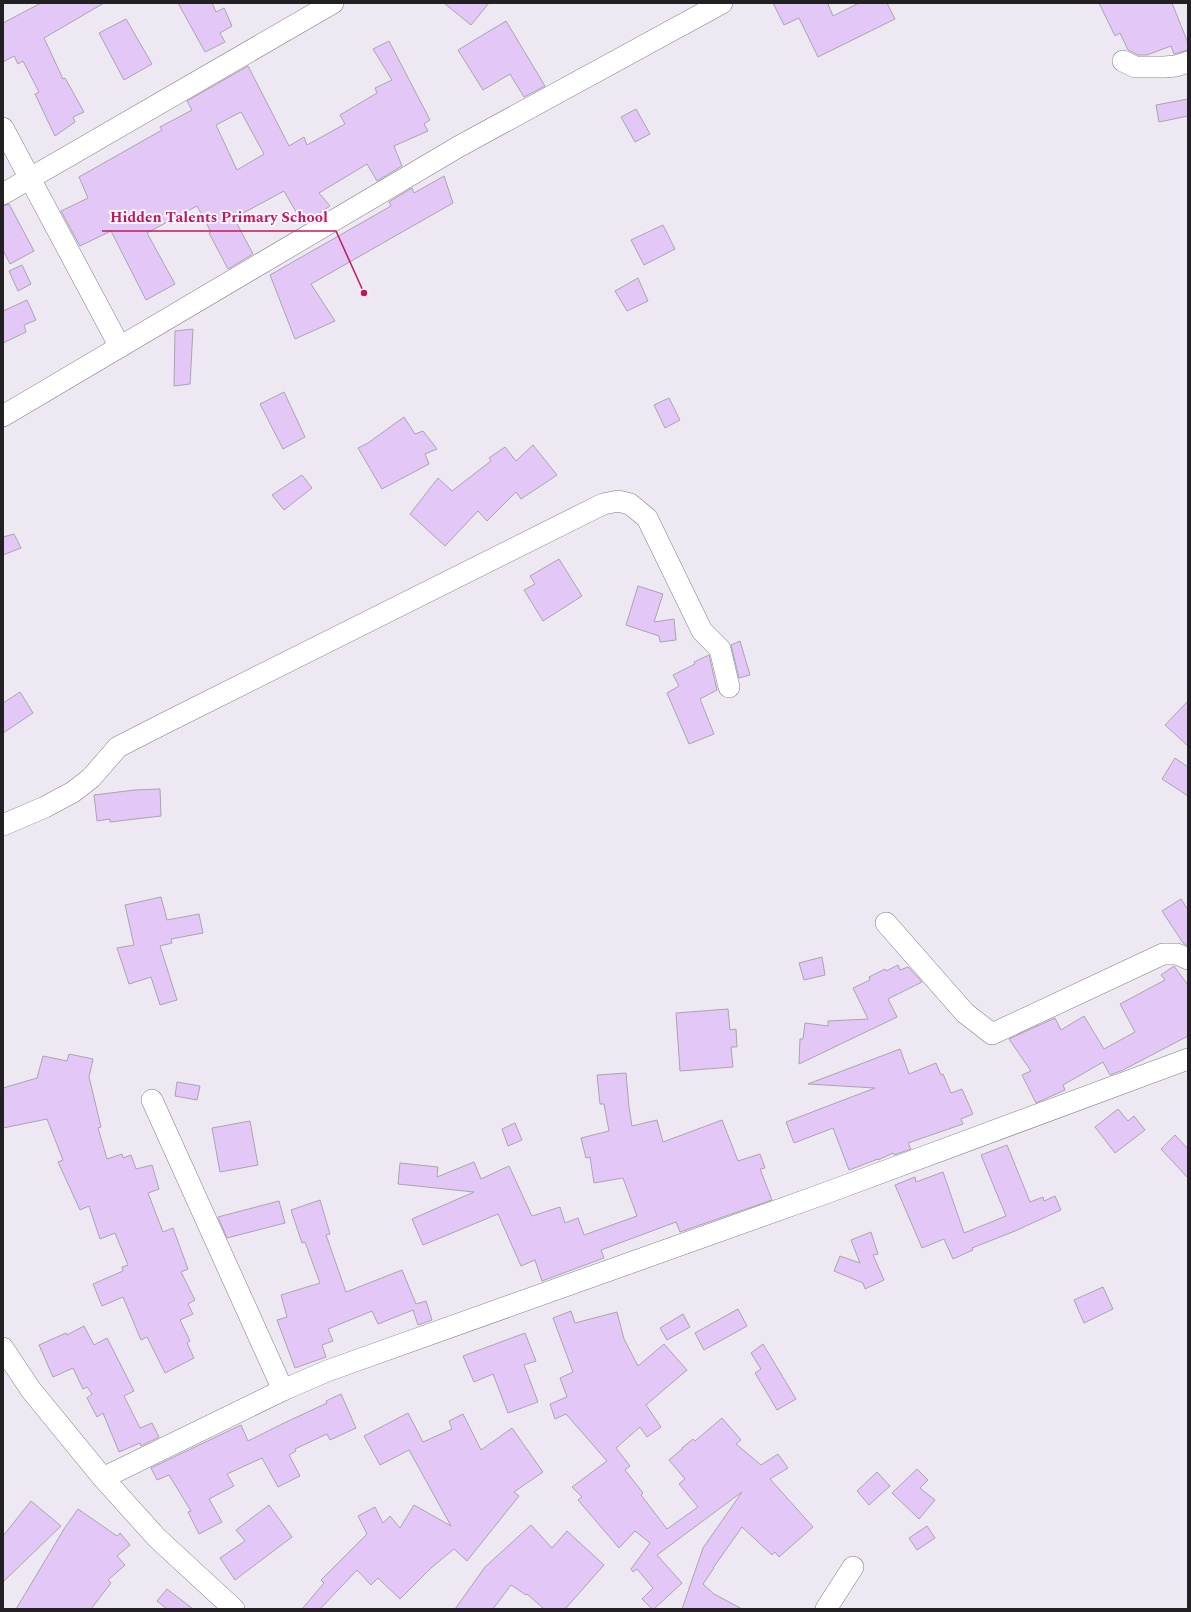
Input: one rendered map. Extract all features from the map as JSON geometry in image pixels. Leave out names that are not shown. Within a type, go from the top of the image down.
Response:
[{"type":"street","points":[[3,194],[333,3]]},
{"type":"street","points":[[3,416],[458,147],[722,3]]},
{"type":"street","points":[[1124,61],[1135,67],[1170,66],[1188,62]]},
{"type":"street","points":[[3,128],[120,347]]},
{"type":"street","points":[[3,825],[45,807],[73,792],[91,778],[118,747],[134,737],[165,723],[603,504],[618,501],[630,504],[647,518],[702,631],[720,649],[729,688]]},
{"type":"street","points":[[886,923],[965,1013],[992,1034],[1163,954],[1177,954],[1188,959]]},
{"type":"street","points":[[103,1478],[283,1390],[328,1371],[819,1196],[1188,1059]]},
{"type":"street","points":[[152,1100],[283,1390]]},
{"type":"street","points":[[3,1348],[31,1390],[103,1478],[157,1538],[234,1609]]},
{"type":"street","points":[[826,1609],[853,1567]]},
{"type":"building","points":[[41,3],[104,3],[44,38],[63,79],[65,78],[84,112],[73,117],[75,122],[55,136],[35,94],[39,92],[23,61],[18,64],[14,56],[3,62],[3,23]]},
{"type":"building","points":[[178,3],[212,3],[216,12],[224,8],[232,26],[220,33],[225,42],[205,52]]},
{"type":"building","points":[[444,3],[489,3],[471,25]]},
{"type":"building","points":[[773,3],[831,3],[828,4],[833,16],[859,3],[887,3],[895,19],[818,57],[799,18],[784,25]]},
{"type":"building","points":[[1099,3],[1172,3],[1188,43],[1188,50],[1174,54],[1171,46],[1147,55],[1138,55],[1128,50],[1120,33],[1115,36]]},
{"type":"building","points":[[126,19],[152,64],[124,80],[99,33]]},
{"type":"building","points":[[506,21],[545,86],[524,97],[510,74],[483,90],[458,50]]},
{"type":"building","points":[[389,41],[430,120],[424,124],[428,131],[394,146],[402,166],[377,181],[367,164],[319,193],[330,206],[303,224],[284,191],[234,218],[253,254],[228,269],[197,206],[147,233],[175,284],[146,300],[111,231],[80,246],[61,211],[88,198],[79,177],[162,130],[160,127],[192,110],[187,101],[248,66],[289,146],[304,137],[307,145],[345,124],[340,115],[377,93],[375,88],[392,80],[373,49]],"holes":[[[241,112],[264,154],[237,170],[216,125]]]},
{"type":"building","points":[[1188,99],[1188,116],[1159,122],[1156,105]]},
{"type":"building","points":[[636,109],[650,134],[635,142],[621,117]]},
{"type":"building","points":[[444,176],[453,203],[311,284],[335,321],[295,339],[270,275],[391,206],[389,202],[412,188],[414,193]]},
{"type":"building","points":[[9,204],[34,251],[10,264],[3,250],[3,206]]},
{"type":"building","points":[[663,225],[675,249],[644,265],[631,240]]},
{"type":"building","points":[[22,265],[31,284],[18,291],[9,271]]},
{"type":"building","points":[[638,278],[648,301],[627,311],[615,291]]},
{"type":"building","points":[[27,300],[36,320],[24,325],[26,332],[3,343],[3,311]]},
{"type":"building","points":[[193,329],[190,384],[174,386],[175,331]]},
{"type":"building","points":[[284,392],[305,437],[283,449],[260,404]]},
{"type":"building","points":[[669,398],[680,420],[665,428],[654,405]]},
{"type":"building","points":[[404,417],[415,434],[423,431],[437,449],[425,454],[429,464],[382,489],[358,448],[368,443]]},
{"type":"building","points":[[533,445],[557,475],[521,499],[516,492],[487,521],[478,511],[445,546],[410,514],[438,478],[452,491],[491,461],[489,458],[505,447],[516,461]]},
{"type":"building","points":[[302,475],[312,488],[284,510],[272,495]]},
{"type":"building","points":[[14,534],[21,548],[3,555],[3,537]]},
{"type":"building","points":[[559,559],[582,596],[543,621],[524,590],[535,584],[530,576]]},
{"type":"building","points":[[638,586],[663,594],[654,622],[674,619],[676,640],[660,642],[659,636],[626,625]]},
{"type":"building","points":[[740,641],[750,675],[739,678],[731,645]]},
{"type":"building","points":[[709,655],[717,690],[700,699],[714,734],[689,744],[667,693],[679,686],[673,675]]},
{"type":"building","points":[[20,692],[33,713],[3,733],[3,703]]},
{"type":"building","points":[[1188,701],[1188,746],[1165,725]]},
{"type":"building","points":[[1175,758],[1188,767],[1188,796],[1162,779]]},
{"type":"building","points":[[160,789],[161,816],[110,822],[110,819],[97,821],[94,795],[135,790]]},
{"type":"building","points":[[161,897],[167,920],[199,914],[203,933],[171,939],[172,943],[160,946],[177,1000],[160,1005],[151,977],[129,984],[117,948],[134,945],[125,905]]},
{"type":"building","points":[[1181,899],[1188,910],[1188,946],[1183,943],[1162,911]]},
{"type":"building","points":[[822,957],[825,975],[804,980],[799,963]]},
{"type":"building","points":[[898,965],[900,970],[908,967],[922,982],[888,999],[897,1017],[799,1064],[800,1039],[803,1039],[805,1023],[828,1026],[828,1021],[868,1019],[853,988],[870,980],[869,977],[885,969],[886,971]]},
{"type":"building","points":[[1174,966],[1188,985],[1188,1036],[1123,1070],[1110,1075],[1103,1062],[1063,1085],[1065,1090],[1036,1103],[1022,1075],[1031,1071],[1009,1039],[1055,1018],[1061,1030],[1084,1016],[1104,1049],[1135,1032],[1120,1004],[1165,980],[1161,975]]},
{"type":"building","points":[[728,1009],[730,1030],[736,1029],[737,1047],[731,1047],[733,1067],[680,1071],[676,1013]]},
{"type":"building","points":[[900,1049],[909,1074],[936,1063],[941,1075],[943,1074],[951,1093],[962,1089],[973,1114],[961,1119],[963,1124],[908,1143],[911,1149],[894,1155],[893,1153],[849,1170],[833,1128],[794,1143],[786,1122],[875,1088],[808,1084]]},
{"type":"building","points":[[69,1054],[93,1059],[89,1077],[101,1127],[98,1128],[107,1159],[122,1154],[123,1158],[131,1155],[136,1169],[152,1165],[159,1189],[148,1193],[163,1232],[173,1228],[188,1269],[181,1272],[195,1300],[188,1304],[193,1314],[180,1320],[190,1341],[187,1343],[194,1358],[165,1373],[147,1337],[141,1340],[123,1297],[102,1306],[93,1284],[123,1271],[122,1267],[128,1265],[115,1233],[100,1239],[89,1206],[80,1210],[58,1162],[63,1160],[47,1119],[3,1128],[3,1088],[37,1078],[43,1056],[67,1061]]},
{"type":"building","points":[[626,1073],[632,1126],[657,1120],[663,1142],[722,1120],[738,1161],[760,1154],[765,1168],[760,1169],[772,1200],[680,1232],[676,1222],[601,1250],[604,1258],[542,1281],[535,1260],[521,1266],[498,1214],[423,1245],[412,1219],[474,1192],[398,1184],[400,1163],[438,1167],[437,1177],[474,1162],[481,1179],[509,1166],[532,1216],[560,1207],[565,1223],[578,1218],[584,1235],[637,1216],[623,1178],[594,1183],[590,1157],[586,1158],[581,1138],[609,1131],[604,1104],[600,1104],[597,1075]]},
{"type":"building","points":[[177,1082],[200,1086],[197,1100],[175,1096]]},
{"type":"building","points":[[1118,1109],[1128,1121],[1134,1116],[1145,1130],[1115,1153],[1095,1127]]},
{"type":"building","points":[[250,1121],[258,1165],[220,1172],[212,1128]]},
{"type":"building","points":[[515,1123],[522,1140],[508,1146],[502,1129]]},
{"type":"building","points":[[1175,1135],[1188,1149],[1188,1178],[1161,1149]]},
{"type":"building","points":[[1007,1145],[1030,1202],[1043,1197],[1044,1201],[1055,1196],[1061,1210],[1015,1231],[972,1248],[973,1250],[953,1259],[944,1239],[922,1248],[895,1185],[915,1177],[916,1182],[943,1172],[964,1233],[1006,1216],[981,1155]]},
{"type":"building","points":[[320,1200],[330,1234],[326,1235],[346,1292],[402,1270],[416,1304],[426,1301],[432,1320],[418,1325],[413,1310],[378,1324],[372,1311],[328,1329],[333,1341],[322,1345],[326,1357],[295,1368],[277,1320],[287,1317],[281,1295],[320,1283],[305,1242],[302,1243],[291,1210]]},
{"type":"building","points":[[279,1201],[285,1223],[227,1238],[218,1217]]},
{"type":"building","points":[[871,1232],[878,1254],[873,1255],[884,1280],[865,1289],[863,1283],[834,1271],[840,1256],[860,1263],[851,1240]]},
{"type":"building","points":[[1103,1287],[1113,1309],[1084,1323],[1074,1300]]},
{"type":"building","points":[[738,1309],[747,1326],[704,1350],[695,1333]]},
{"type":"building","points":[[571,1311],[575,1323],[617,1312],[624,1339],[638,1366],[664,1344],[687,1370],[646,1405],[661,1427],[647,1437],[640,1427],[616,1448],[630,1466],[625,1470],[643,1493],[641,1495],[667,1529],[698,1507],[679,1484],[685,1479],[669,1460],[693,1439],[695,1441],[722,1418],[741,1440],[736,1444],[761,1465],[778,1454],[788,1468],[770,1479],[813,1527],[779,1557],[775,1552],[772,1555],[742,1527],[703,1584],[714,1594],[742,1609],[682,1609],[703,1548],[742,1492],[657,1555],[682,1583],[654,1609],[652,1609],[642,1599],[653,1588],[637,1569],[633,1572],[631,1569],[650,1543],[635,1531],[619,1548],[578,1500],[582,1497],[572,1487],[607,1461],[566,1414],[555,1419],[550,1404],[567,1397],[560,1378],[573,1372],[553,1318]]},
{"type":"building","points":[[683,1314],[690,1327],[667,1340],[660,1328]]},
{"type":"building","points":[[84,1326],[94,1345],[107,1338],[134,1391],[124,1396],[140,1428],[152,1423],[159,1437],[141,1446],[140,1443],[119,1452],[103,1413],[97,1417],[87,1398],[92,1394],[87,1387],[83,1389],[73,1368],[53,1377],[39,1345],[66,1333],[67,1335]]},
{"type":"building","points":[[525,1333],[536,1361],[524,1365],[538,1402],[508,1413],[493,1374],[474,1382],[463,1356]]},
{"type":"building","points":[[763,1344],[796,1399],[777,1410],[755,1373],[761,1369],[751,1353]]},
{"type":"building","points":[[341,1394],[356,1428],[330,1440],[327,1434],[295,1449],[296,1451],[289,1455],[300,1476],[278,1487],[262,1458],[227,1474],[234,1486],[209,1499],[222,1522],[199,1534],[188,1512],[191,1511],[169,1475],[157,1480],[151,1468],[241,1425],[248,1441],[327,1403],[326,1401]]},
{"type":"building","points":[[408,1413],[423,1442],[452,1429],[449,1421],[463,1414],[481,1450],[512,1428],[543,1472],[514,1492],[519,1496],[467,1561],[454,1549],[431,1568],[400,1599],[378,1578],[371,1585],[357,1570],[320,1609],[302,1609],[324,1583],[321,1580],[367,1534],[358,1516],[375,1507],[383,1523],[390,1516],[400,1528],[414,1505],[451,1526],[409,1450],[380,1465],[364,1436]]},
{"type":"building","points":[[917,1469],[928,1480],[920,1488],[935,1500],[919,1519],[892,1493]]},
{"type":"building","points":[[877,1472],[890,1486],[869,1505],[857,1491]]},
{"type":"building","points":[[31,1501],[61,1526],[3,1582],[3,1536]]},
{"type":"building","points":[[269,1505],[292,1537],[235,1580],[220,1558],[245,1541],[236,1530]]},
{"type":"building","points":[[78,1509],[117,1536],[120,1533],[130,1545],[117,1556],[125,1565],[108,1580],[111,1583],[91,1609],[16,1609],[64,1529]]},
{"type":"building","points":[[531,1525],[552,1548],[567,1531],[604,1565],[565,1609],[544,1609],[527,1594],[526,1595],[511,1585],[493,1609],[455,1609],[485,1567]]},
{"type":"building","points":[[927,1526],[935,1538],[917,1550],[909,1538]]},
{"type":"building","points":[[167,1589],[193,1609],[167,1609],[157,1601]]},
{"type":"place","name":"Hidden Talents Primary School","points":[[364,293]]}]
